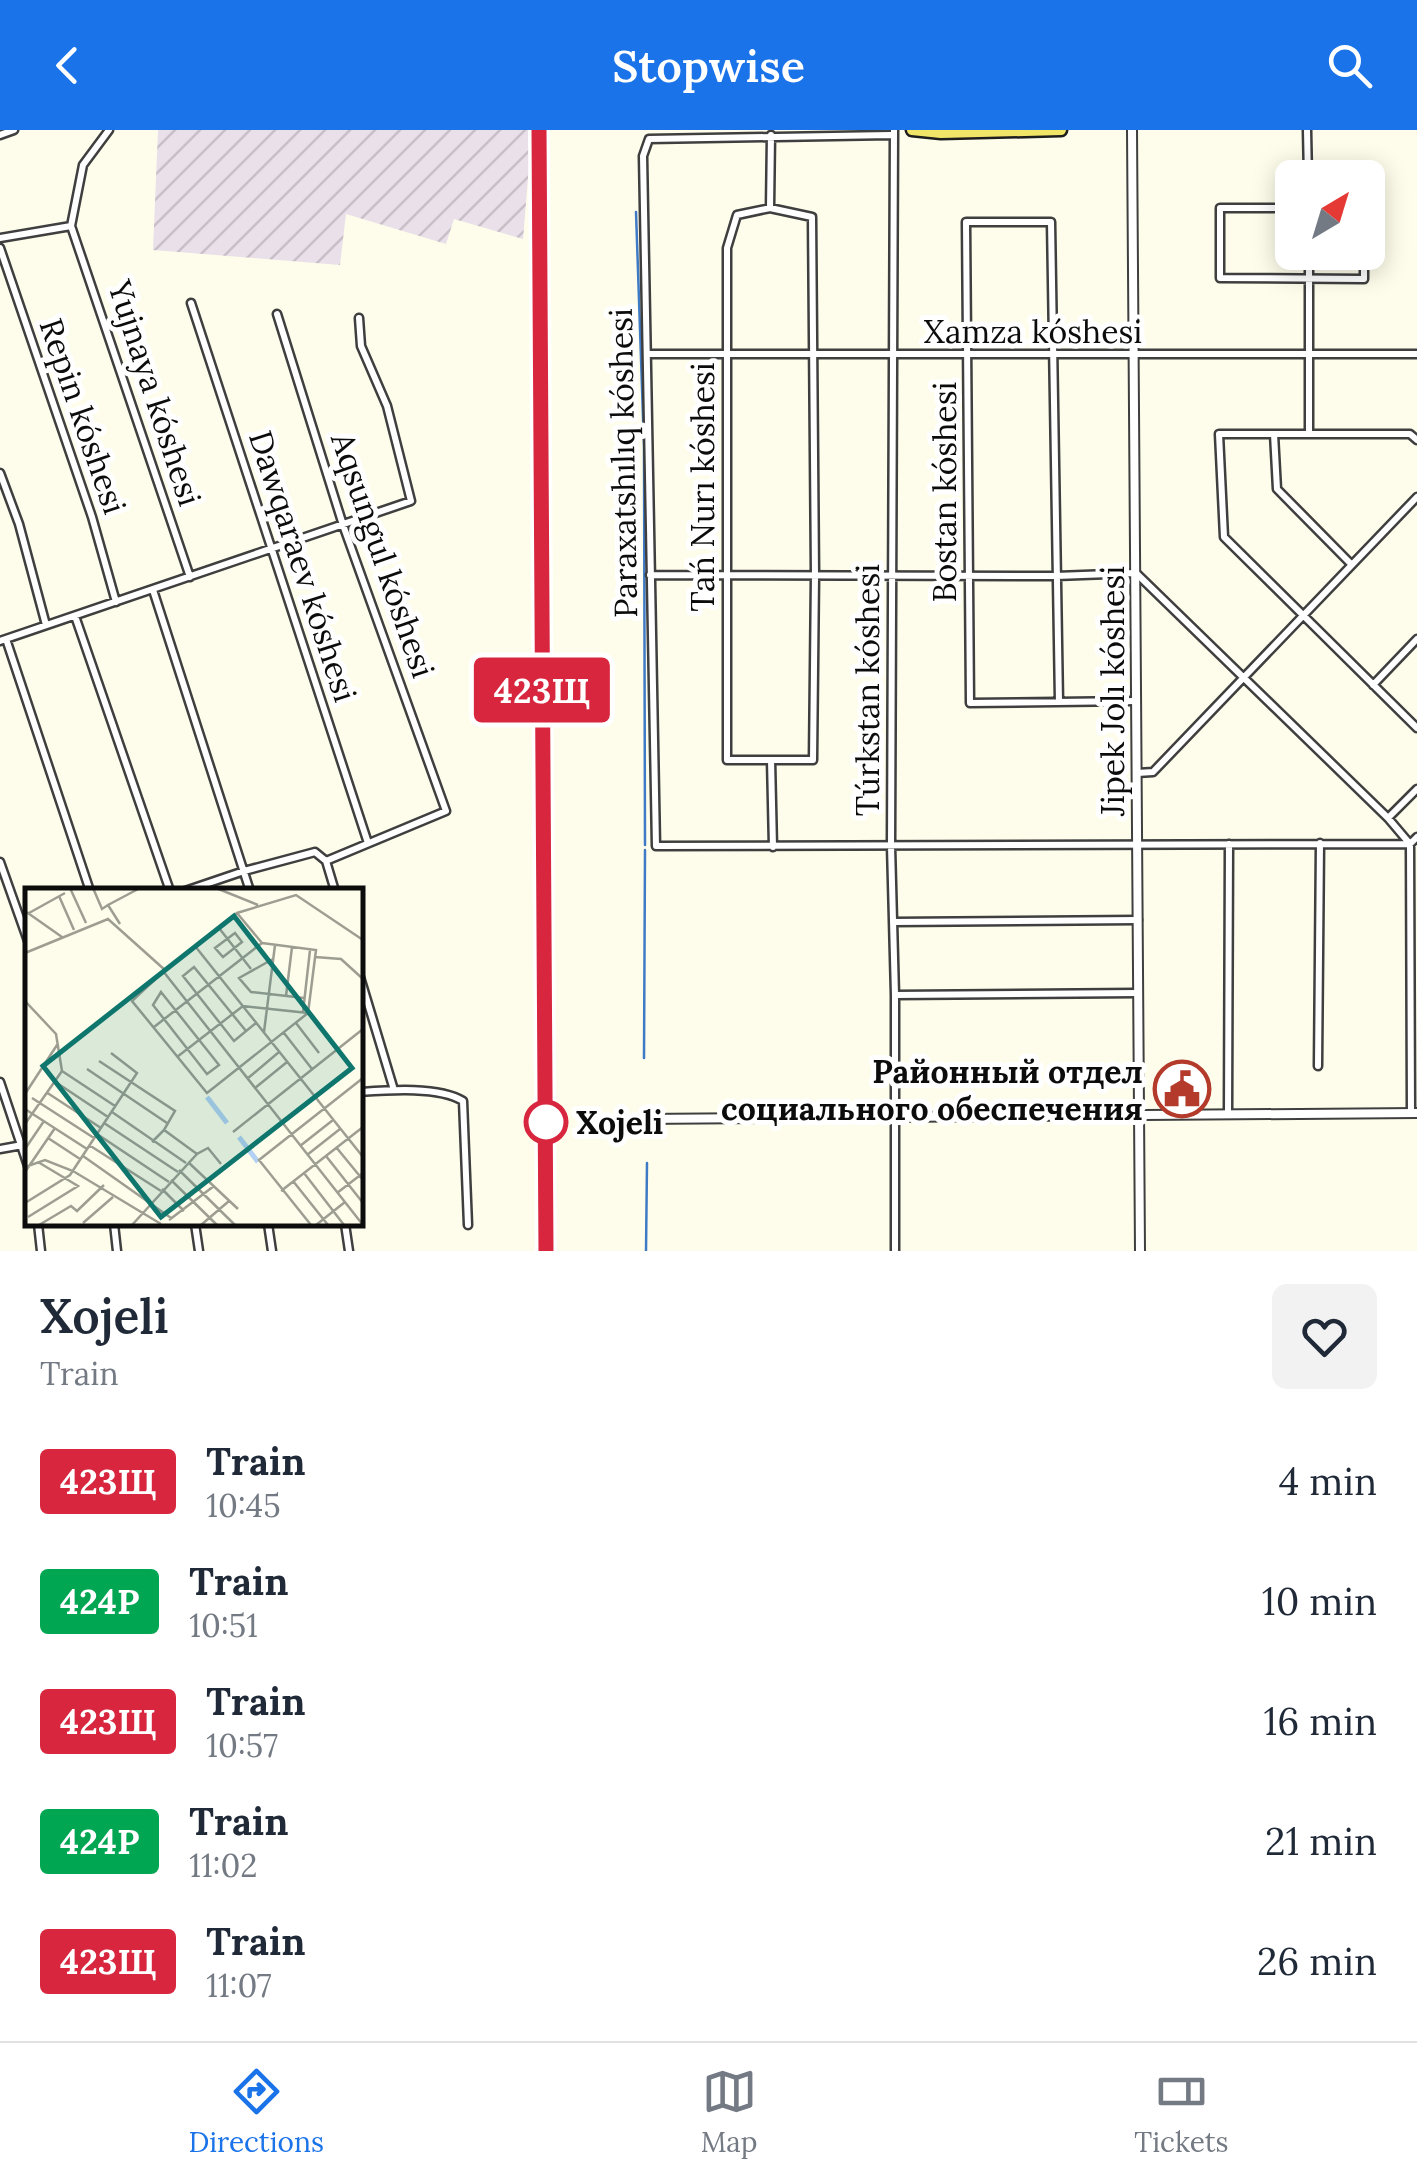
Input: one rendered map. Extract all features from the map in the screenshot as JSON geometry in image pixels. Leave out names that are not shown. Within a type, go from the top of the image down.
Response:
[{"type":"main road","points":[[912,130],[1061,130]]},
{"type":"street","points":[[0,135],[14,130]]},
{"type":"street","points":[[0,238],[71,226],[84,165],[109,130]]},
{"type":"street","name":"Jipek Jolı kóshesi","points":[[1132,130],[1140,1251]]},
{"type":"street","points":[[1307,130],[1308,160]]},
{"type":"street","points":[[892,132],[770,136],[770,208],[812,217],[816,575],[813,760],[771,760],[773,847],[1414,841]]},
{"type":"street","name":"Túrkstan kóshesi","points":[[892,132],[894,1251]]},
{"type":"street","name":"Paraxatshılıq kóshesi","points":[[770,136],[649,139],[643,170],[656,846],[773,847]]},
{"type":"street","name":"Tań Nurı kóshesi","points":[[770,208],[736,215],[727,248],[727,760],[771,760]]},
{"type":"street","points":[[1275,208],[1220,208],[1220,278],[1364,279],[1364,270]]},
{"type":"street","name":"Bostan kóshesi","points":[[1053,356],[1051,222],[966,222],[970,703],[1059,702]]},
{"type":"street","name":"Yujnaya kóshesi","points":[[71,226],[190,577]]},
{"type":"street","name":"Repin kóshesi","points":[[0,248],[92,517],[116,602]]},
{"type":"street","points":[[1309,433],[1310,270]]},
{"type":"street","name":"Dawqaraev kóshesi","points":[[191,303],[368,844]]},
{"type":"street","name":"Aqsungul kóshesi","points":[[276,314],[343,525],[446,812],[368,844]]},
{"type":"street","points":[[89,888],[3,640],[410,501],[388,406],[361,346],[359,318]]},
{"type":"street","name":"Xamza kóshesi","points":[[649,354],[1417,354]]},
{"type":"street","points":[[1053,356],[1059,702],[1137,701]]},
{"type":"street","points":[[1417,440],[1410,434],[1219,434],[1224,537],[1417,728]]},
{"type":"street","points":[[1274,434],[1277,489],[1351,564]]},
{"type":"street","points":[[0,474],[19,524],[46,624]]},
{"type":"street","points":[[1138,773],[1152,772],[1417,497]]},
{"type":"street","points":[[641,1119],[1414,1113],[1414,841],[1136,573],[650,574]]},
{"type":"street","points":[[153,590],[249,888]]},
{"type":"street","points":[[74,616],[169,888]]},
{"type":"street","points":[[1373,684],[1417,640]]},
{"type":"street","points":[[1388,818],[1417,789]]},
{"type":"street","points":[[326,861],[368,844]]},
{"type":"street","points":[[1228,1114],[1229,844]]},
{"type":"street","points":[[1318,1066],[1320,844]]},
{"type":"street","points":[[194,888],[315,852],[326,861],[333,888]]},
{"type":"street","points":[[0,862],[25,933]]},
{"type":"street","points":[[893,922],[1138,920]]},
{"type":"street","points":[[362,984],[394,1090]]},
{"type":"street","points":[[895,995],[1138,993]]},
{"type":"street","points":[[0,1082],[25,1144],[0,1149]]},
{"type":"street","points":[[362,1092],[454,1095],[464,1101],[468,1225]]},
{"type":"street","points":[[38,1226],[40,1251]]},
{"type":"street","points":[[114,1226],[117,1251]]},
{"type":"street","points":[[195,1226],[198,1251]]},
{"type":"street","points":[[268,1226],[272,1251]]},
{"type":"street","points":[[345,1226],[349,1251]]},
{"type":"shaded area","points":[[158,130],[532,130],[523,239],[454,219],[446,244],[346,214],[340,265],[153,250]]},
{"type":"waterway","points":[[636,212],[644,446],[645,845]]},
{"type":"waterway","points":[[644,1058],[645,850]]},
{"type":"waterway","points":[[646,1251],[647,1163]]},
{"type":"railway","points":[[539,130],[546,1251]]},
{"type":"train","name":"423Щ","points":[[539,130],[546,1251]]},
{"type":"place","name":"Районный отдел социального обеспечения","points":[[1182,1089]]},
{"type":"place","name":"Xojeli","points":[[546,1122]]}]
